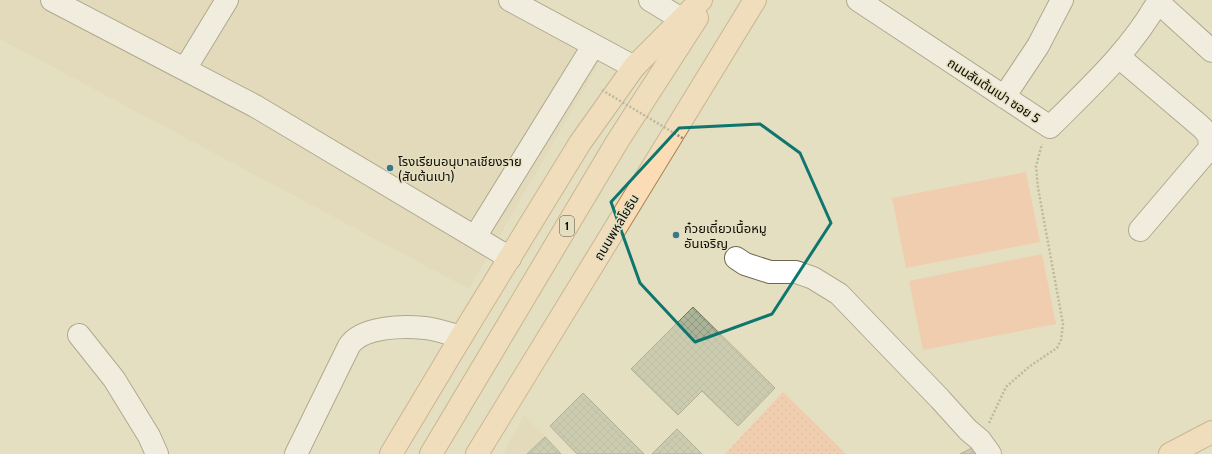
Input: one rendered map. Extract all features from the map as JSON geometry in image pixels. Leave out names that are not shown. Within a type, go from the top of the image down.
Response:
[{"type":"main road","points":[[391,454],[461,336],[580,143],[634,68],[660,40],[683,20],[701,0]]},
{"type":"main road","name":"1","points":[[431,454],[618,142],[708,0]]},
{"type":"main road","name":"ถนนพหลโยธิน","points":[[477,454],[755,0]]},
{"type":"main road","points":[[1170,454],[1212,432]]},
{"type":"street","points":[[184,69],[227,0]]},
{"type":"street","points":[[510,0],[634,68]]},
{"type":"street","points":[[650,0],[683,20]]},
{"type":"street","name":"ถนนสันต้นเปา ซอย 5","points":[[858,0],[1050,127],[1119,57],[1136,37],[1158,1]]},
{"type":"street","points":[[1004,97],[1038,46],[1062,0]]},
{"type":"street","points":[[1158,1],[1212,51]]},
{"type":"street","points":[[63,2],[184,69],[255,106],[510,258]]},
{"type":"street","points":[[475,237],[593,46]]},
{"type":"street","points":[[1119,57],[1208,134],[1210,140],[1209,149],[1140,230]]},
{"type":"street","points":[[736,258],[745,264],[770,272],[796,272],[813,278],[839,294],[985,447]]},
{"type":"street","points":[[296,454],[349,346],[356,339],[363,334],[388,327],[426,328],[461,336]]},
{"type":"street","points":[[79,335],[114,379],[149,436],[157,454]]},
{"type":"path","points":[[602,90],[684,139]]},
{"type":"path","points":[[985,447],[1006,387],[1030,366],[1057,348],[1062,340],[1063,324],[1038,188],[1036,166],[1040,151],[1050,127]]},
{"type":"highlighted area","points":[[760,124],[800,153],[831,223],[772,314],[695,342],[640,283],[611,202],[679,128]]},
{"type":"shaded area","name":"โรงเรียนอนุบาลเชียงราย (สันต้นเปา)","points":[[0,0],[530,0],[609,46],[469,289],[0,39]]},
{"type":"shaded area","points":[[1026,172],[1040,242],[906,268],[892,198]]},
{"type":"shaded area","points":[[1042,254],[1056,324],[923,350],[909,281]]},
{"type":"shaded area","points":[[783,392],[846,454],[725,454]]},
{"type":"shaded area","points":[[524,415],[563,454],[503,454]]},
{"type":"building","points":[[693,307],[775,388],[738,426],[702,391],[678,415],[631,369]]},
{"type":"building","points":[[583,393],[644,454],[577,454],[550,426]]},
{"type":"building","points":[[677,429],[702,454],[652,454]]},
{"type":"building","points":[[545,437],[561,454],[527,454]]},
{"type":"building","points":[[972,448],[976,454],[960,454]]},
{"type":"place","name":"โรงเรียนอนุบาลเชียงราย (สันต้นเปา)","points":[[390,168]]},
{"type":"place","name":"ก๋วยเตี๋ยวเนื้อหมู อันเจริญ","points":[[676,235]]}]
